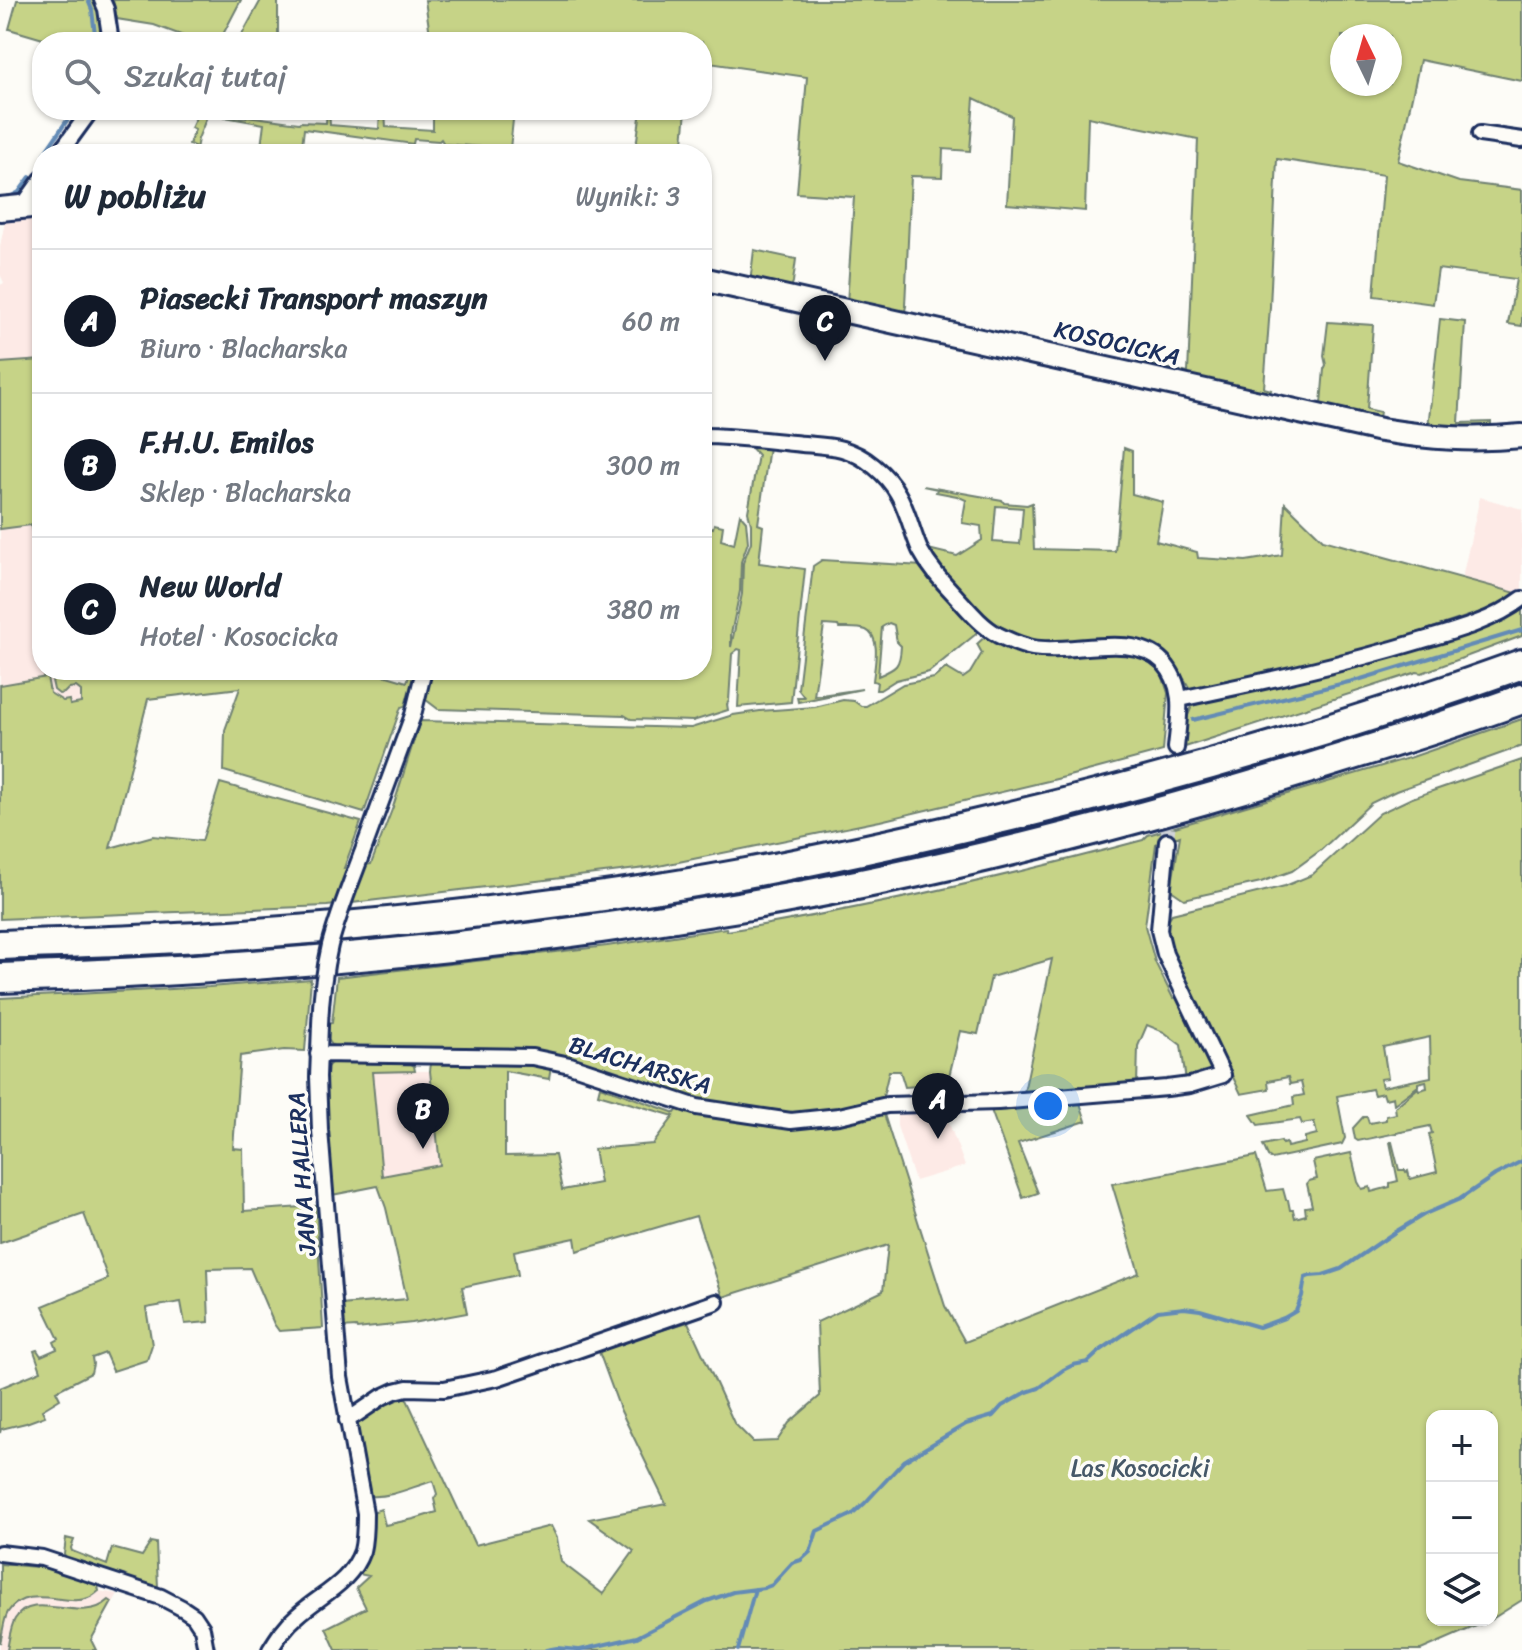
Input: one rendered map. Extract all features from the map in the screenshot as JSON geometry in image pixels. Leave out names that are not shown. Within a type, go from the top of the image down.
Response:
[{"type":"highway","points":[[0,945],[138,941],[371,924],[647,890],[814,860],[926,837],[1153,781],[1328,729],[1522,664]]},
{"type":"highway","points":[[0,978],[268,965],[461,947],[710,912],[1038,844],[1154,814],[1403,740],[1522,699]]},
{"type":"street","points":[[102,0],[109,32]]},
{"type":"street","points":[[66,144],[84,120]]},
{"type":"street","points":[[1480,134],[1522,140]]},
{"type":"street","name":"KOSOCICKA","points":[[712,281],[1381,430],[1455,439],[1522,436]]},
{"type":"street","points":[[712,437],[835,448],[858,456],[880,471],[897,492],[921,551],[934,573],[994,632],[1031,647],[1116,646],[1143,649],[1159,658],[1178,684],[1180,699],[1176,748]]},
{"type":"street","points":[[1180,699],[1359,660],[1505,612],[1522,599]]},
{"type":"street","name":"JANA HALLERA","points":[[270,1650],[280,1632],[297,1615],[339,1585],[361,1553],[365,1534],[365,1513],[340,1377],[320,1130],[318,1054],[324,977],[330,946],[413,715],[422,680]]},
{"type":"street","name":"BLACHARSKA","points":[[318,1054],[532,1057],[570,1065],[697,1107],[791,1121],[839,1116],[887,1105],[998,1102],[1190,1085],[1223,1075],[1165,954],[1159,930],[1167,841]]},
{"type":"street","points":[[347,1420],[395,1391],[407,1388],[444,1389],[497,1378],[716,1302]]},
{"type":"street","points":[[0,1553],[42,1558],[161,1597],[194,1616],[202,1628],[206,1650]]},
{"type":"shaded area","points":[[32,219],[32,361],[0,363],[0,285],[4,283],[0,274],[0,246],[5,221]]},
{"type":"shaded area","points":[[32,497],[32,680],[240,680],[241,688],[0,715],[0,502]]},
{"type":"shaded area","points":[[1480,497],[1522,509],[1520,594],[1462,578]]},
{"type":"shaded area","points":[[372,1071],[430,1071],[441,1176],[384,1193]]},
{"type":"shaded area","points":[[944,1110],[965,1166],[915,1181],[897,1126],[897,1114]]},
{"type":"shaded area","points":[[59,1577],[118,1594],[91,1640],[96,1650],[0,1650],[0,1584]]},
{"type":"green space","points":[[17,0],[95,0],[102,32],[32,32],[32,36],[9,29]]},
{"type":"green space","points":[[113,0],[241,0],[224,32],[173,32],[154,25],[117,19]]},
{"type":"green space","points":[[261,0],[278,0],[278,32],[243,32]]},
{"type":"green space","points":[[425,0],[1522,0],[1522,81],[1420,60],[1398,161],[1459,182],[1522,190],[1522,326],[1508,324],[1516,279],[1438,269],[1433,304],[1374,296],[1384,175],[1277,159],[1264,388],[1271,390],[1268,396],[1232,387],[1232,383],[1226,382],[1224,386],[1143,370],[1144,363],[1188,373],[1198,139],[1088,117],[1085,211],[1007,204],[1012,116],[974,98],[970,151],[943,149],[942,177],[911,176],[904,316],[847,304],[854,197],[797,193],[807,77],[712,63],[712,32],[430,32]]},
{"type":"green space","points":[[195,120],[206,120],[197,144],[189,144],[195,130],[191,128]]},
{"type":"green space","points":[[242,120],[326,123],[330,120],[330,125],[379,129],[379,120],[386,120],[386,127],[433,130],[433,120],[513,120],[511,144],[444,144],[441,139],[414,139],[413,144],[304,129],[302,144],[261,144],[264,124]]},
{"type":"green space","points":[[640,120],[685,120],[683,144],[636,144]]},
{"type":"green space","points":[[754,250],[796,259],[790,291],[750,283]]},
{"type":"green space","points":[[1440,319],[1465,322],[1459,423],[1491,422],[1491,430],[1428,427]]},
{"type":"green space","points":[[1328,322],[1373,325],[1367,409],[1380,412],[1378,422],[1321,404]]},
{"type":"green space","points":[[32,361],[32,532],[31,525],[0,529],[0,363]]},
{"type":"green space","points":[[749,445],[769,447],[758,524],[763,526],[759,563],[805,569],[791,702],[738,707],[741,650],[738,649],[732,654],[728,710],[693,721],[631,719],[624,715],[438,709],[421,696],[425,680],[712,680],[712,528],[714,524],[723,526],[721,540],[734,544],[740,514],[746,521],[748,542],[741,562],[731,647],[742,594],[743,563],[751,542],[748,512],[758,455]]},
{"type":"green space","points":[[1124,448],[1132,451],[1132,494],[1163,502],[1156,541],[1197,552],[1198,558],[1246,561],[1282,555],[1285,503],[1323,540],[1520,594],[1502,605],[1357,653],[1196,691],[1190,689],[1173,664],[1156,649],[1138,642],[1119,640],[1055,645],[1021,639],[995,626],[945,579],[928,549],[957,556],[982,540],[981,526],[962,523],[966,500],[923,486],[1002,500],[1004,503],[1032,503],[1034,549],[1115,551]],"holes":[[[996,506],[1023,508],[1020,544],[993,542]]]},
{"type":"green space","points":[[822,560],[923,566],[977,624],[976,634],[929,672],[896,680],[876,690],[877,682],[873,681],[876,646],[871,634],[860,628],[824,625],[814,696],[862,689],[798,702],[797,697],[804,697],[798,689],[813,566]],"holes":[[[889,623],[894,625],[897,642],[901,646],[900,658],[893,668],[878,676],[882,627]]]},
{"type":"green space","points":[[1522,607],[1522,636],[1422,673],[1417,672],[1185,747],[1186,720],[1192,706],[1392,657],[1474,631]]},
{"type":"green space","points":[[988,634],[997,639],[1125,651],[1149,658],[1159,666],[1168,693],[1163,751],[880,821],[654,867],[327,906],[0,919],[0,685],[48,680],[50,693],[63,701],[69,700],[70,705],[81,703],[81,691],[76,687],[59,694],[54,690],[52,680],[412,680],[364,813],[224,771],[225,730],[240,688],[148,699],[110,848],[153,836],[202,841],[220,783],[361,822],[344,868],[371,864],[420,721],[691,728],[733,715],[815,707],[843,700],[866,706],[903,684],[934,678],[946,668],[963,678],[970,673],[982,653],[977,644]]},
{"type":"green space","name":"Las Kosocicki","points":[[1522,719],[1522,746],[1371,803],[1321,850],[1292,871],[1261,882],[1184,899],[1171,890],[1180,836],[1156,844],[1145,926],[1155,962],[1173,998],[1187,994],[1169,952],[1163,927],[1172,914],[1285,886],[1312,875],[1380,813],[1412,798],[1522,760],[1522,1600],[1498,1615],[1498,1410],[1426,1410],[1426,1626],[1476,1626],[1421,1650],[336,1650],[326,1628],[366,1608],[356,1588],[369,1576],[359,1574],[368,1545],[372,1512],[381,1509],[385,1525],[437,1512],[433,1481],[394,1494],[369,1496],[351,1426],[369,1410],[404,1393],[475,1545],[551,1526],[557,1538],[561,1562],[603,1594],[634,1551],[589,1519],[666,1504],[620,1409],[599,1352],[556,1367],[556,1361],[688,1322],[734,1423],[753,1442],[777,1441],[789,1423],[820,1396],[817,1322],[883,1291],[888,1245],[723,1297],[696,1216],[577,1251],[575,1238],[514,1251],[518,1275],[462,1287],[467,1313],[412,1323],[342,1328],[341,1305],[407,1299],[378,1186],[332,1195],[325,1078],[331,1063],[408,1062],[414,1066],[415,1071],[372,1072],[382,1176],[440,1165],[431,1063],[522,1063],[551,1067],[549,1079],[505,1071],[505,1156],[555,1155],[562,1190],[600,1183],[594,1149],[653,1144],[674,1116],[598,1094],[600,1086],[675,1113],[681,1097],[574,1060],[338,1049],[329,1042],[327,1032],[327,1024],[332,1023],[337,977],[607,946],[780,922],[988,879],[1143,840],[1148,835],[1412,757]],"holes":[[[1052,959],[1023,1097],[1137,1086],[1138,1046],[1147,1025],[1164,1032],[1181,1045],[1186,1081],[1230,1071],[1241,1094],[1269,1089],[1268,1081],[1288,1077],[1290,1084],[1301,1082],[1304,1095],[1293,1097],[1294,1105],[1251,1115],[1258,1125],[1300,1119],[1302,1124],[1314,1122],[1317,1134],[1305,1137],[1305,1143],[1287,1147],[1281,1141],[1263,1145],[1272,1159],[1342,1144],[1345,1138],[1337,1096],[1372,1089],[1374,1095],[1383,1093],[1385,1099],[1393,1097],[1394,1104],[1418,1083],[1426,1081],[1427,1088],[1418,1088],[1395,1107],[1396,1114],[1386,1116],[1386,1120],[1369,1123],[1367,1117],[1363,1117],[1353,1128],[1358,1141],[1430,1126],[1437,1172],[1410,1179],[1408,1171],[1399,1170],[1392,1142],[1398,1181],[1390,1183],[1390,1187],[1371,1192],[1370,1187],[1362,1189],[1358,1182],[1351,1153],[1313,1161],[1317,1179],[1307,1184],[1312,1206],[1305,1207],[1306,1215],[1295,1218],[1283,1189],[1267,1191],[1256,1156],[1112,1184],[1139,1273],[965,1342],[945,1306],[881,1105],[889,1071],[900,1071],[905,1087],[932,1085],[944,1097],[960,1031],[978,1034],[991,977]],[[1430,1037],[1431,1077],[1382,1087],[1380,1079],[1388,1078],[1383,1047]]]},
{"type":"green space","points":[[311,979],[305,1051],[284,1050],[240,1056],[233,1148],[243,1149],[244,1211],[316,1206],[323,1328],[279,1331],[250,1268],[207,1269],[209,1322],[185,1324],[181,1302],[146,1308],[152,1345],[147,1360],[113,1371],[105,1353],[92,1358],[91,1373],[56,1391],[60,1399],[42,1410],[45,1416],[1,1429],[0,1433],[0,1388],[41,1371],[34,1351],[37,1350],[41,1356],[57,1349],[54,1342],[59,1339],[43,1306],[108,1279],[84,1214],[0,1243],[0,998]]},
{"type":"green space","points":[[1080,1103],[1086,1121],[1018,1143],[1038,1193],[1023,1198],[991,1110]]},
{"type":"green space","points":[[66,1538],[74,1540],[72,1551],[107,1565],[112,1548],[142,1556],[151,1542],[156,1543],[158,1587],[155,1590],[68,1560],[64,1554]]},
{"type":"green space","points":[[0,1564],[55,1566],[97,1581],[99,1591],[79,1600],[36,1597],[16,1603],[6,1616],[0,1643]]},
{"type":"green space","points":[[109,1600],[112,1602],[91,1640],[96,1650],[7,1650],[13,1622],[23,1610],[46,1606],[85,1610]]},
{"type":"waterway","points":[[88,0],[95,32]]},
{"type":"waterway","points":[[51,144],[67,120]]},
{"type":"waterway","points":[[6,199],[19,192],[30,177]]},
{"type":"waterway","points":[[1193,720],[1361,679],[1522,630]]},
{"type":"waterway","points":[[580,1650],[637,1637],[707,1601],[733,1592],[772,1585],[792,1563],[810,1552],[817,1531],[853,1514],[904,1461],[966,1424],[993,1416],[1002,1406],[1039,1388],[1063,1370],[1088,1362],[1158,1311],[1200,1310],[1259,1327],[1284,1318],[1296,1311],[1305,1278],[1341,1269],[1425,1214],[1460,1199],[1522,1161]]},
{"type":"waterway","points":[[738,1650],[755,1589]]},
{"type":"waterway","points":[[546,1650],[578,1650]]},
{"type":"tunnel","points":[[1167,841],[1176,748]]},
{"type":"place","name":"New World","points":[[825,361]]},
{"type":"place","name":"Piasecki Transport maszyn","points":[[938,1139]]},
{"type":"place","name":"F.H.U. Emilos","points":[[423,1149]]}]
